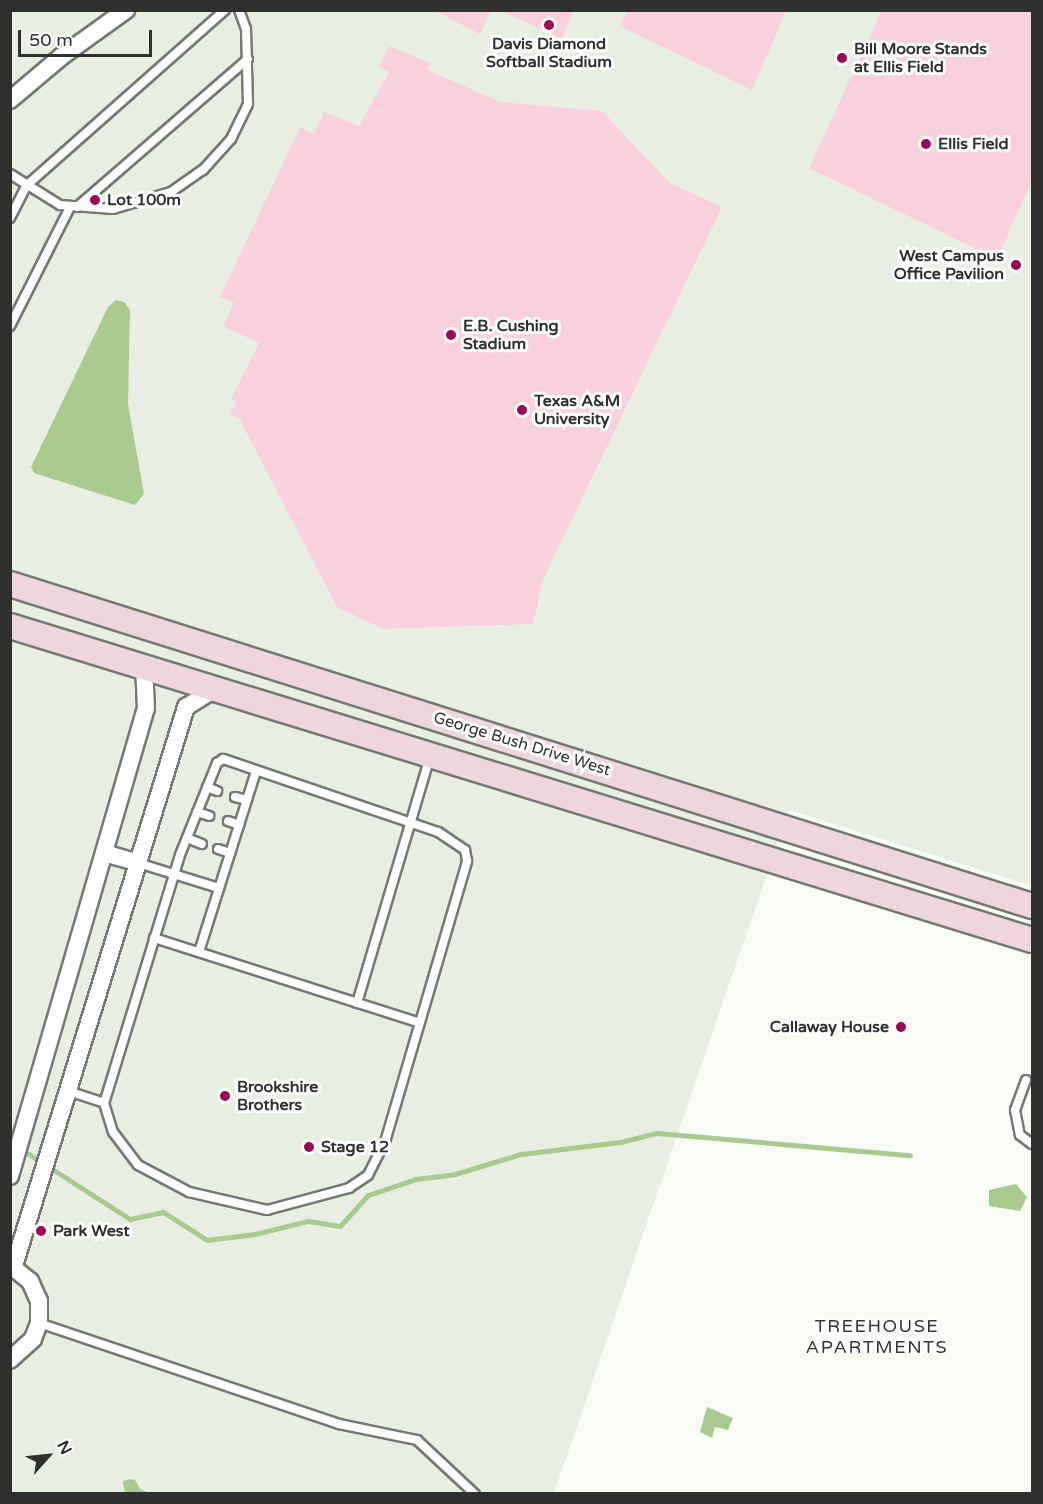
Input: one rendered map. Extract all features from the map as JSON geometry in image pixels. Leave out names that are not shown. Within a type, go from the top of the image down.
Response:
[{"type":"main road","name":"George Bush Drive West","points":[[10,585],[572,759],[1032,906]]},
{"type":"main road","points":[[10,626],[144,665],[1032,940]]},
{"type":"main road","points":[[430,754],[440,742],[531,769],[572,759]]},
{"type":"street","points":[[10,100],[126,10]]},
{"type":"street","points":[[10,1176],[146,708],[144,665]]},
{"type":"street","points":[[10,1360],[33,1338],[39,1323],[39,1301],[30,1281],[12,1266],[186,707],[216,688]]},
{"type":"street","points":[[104,853],[138,863]]},
{"type":"lane","points":[[10,218],[26,186],[225,10]]},
{"type":"lane","points":[[10,174],[26,186],[74,207],[113,209],[142,203],[171,192],[203,170],[231,139],[248,104],[246,29],[239,10]]},
{"type":"lane","points":[[10,326],[74,207],[248,59]]},
{"type":"lane","points":[[357,1003],[430,754]]},
{"type":"lane","points":[[223,759],[410,823],[453,841],[465,850],[467,861],[385,1142],[368,1175],[349,1188],[267,1210],[189,1192],[138,1165],[113,1132],[104,1103],[175,874],[217,762],[223,759]]},
{"type":"lane","points":[[199,952],[256,771]]},
{"type":"lane","points":[[207,787],[217,791]]},
{"type":"lane","points":[[235,796],[247,800]]},
{"type":"lane","points":[[197,812],[209,816]]},
{"type":"lane","points":[[228,821],[239,825]]},
{"type":"lane","points":[[187,838],[202,844]]},
{"type":"lane","points":[[218,849],[230,853]]},
{"type":"lane","points":[[138,863],[219,888]]},
{"type":"lane","points":[[154,938],[420,1023]]},
{"type":"lane","points":[[1026,1080],[1015,1110],[1020,1135],[1032,1144]]},
{"type":"lane","points":[[68,1091],[104,1103]]},
{"type":"lane","points":[[39,1323],[339,1424],[417,1440],[475,1494]]},
{"type":"shaded area","points":[[627,10],[786,11],[752,90],[620,26]]},
{"type":"shaded area","name":"Ellis Field","points":[[882,10],[1032,11],[1032,180],[997,259],[809,168]]},
{"type":"shaded area","name":"Texas A&M University","points":[[10,11],[1032,11],[1032,886],[789,810],[554,1493],[11,1493]]},
{"type":"shaded area","name":"Davis Diamond Softball Stadium","points":[[435,11],[491,11],[480,34]]},
{"type":"shaded area","name":"Davis Diamond Softball Stadium","points":[[502,11],[573,11],[562,39]]},
{"type":"shaded area","name":"E.B. Cushing Stadium","points":[[389,46],[430,63],[428,70],[500,102],[602,111],[670,183],[722,207],[543,580],[533,624],[383,629],[337,607],[239,418],[230,414],[236,402],[231,399],[259,343],[223,326],[234,303],[220,297],[300,127],[314,134],[324,112],[359,126],[389,72],[379,67]]},
{"type":"shaded area","points":[[116,300],[124,302],[130,310],[128,404],[144,494],[135,505],[34,473],[31,467],[108,307]]},
{"type":"shaded area","points":[[1016,1184],[1027,1197],[1020,1211],[989,1206],[989,1190]]},
{"type":"shaded area","points":[[707,1407],[733,1418],[728,1430],[715,1427],[712,1438],[700,1432]]},
{"type":"shaded area","points":[[135,1480],[140,1489],[150,1493],[125,1493],[123,1481]]},
{"type":"waterway","points":[[10,1142],[130,1219],[163,1212],[207,1240],[255,1234],[308,1221],[340,1226],[368,1195],[416,1179],[455,1174],[521,1154],[620,1142],[657,1133],[910,1155]]},
{"type":"place","name":"Davis Diamond Softball Stadium","points":[[549,25]]},
{"type":"place","name":"Bill Moore Stands at Ellis Field","points":[[842,58]]},
{"type":"place","name":"Ellis Field","points":[[926,144]]},
{"type":"place","name":"Lot 100m","points":[[95,200]]},
{"type":"place","name":"West Campus Office Pavilion","points":[[1016,265]]},
{"type":"place","name":"E.B. Cushing Stadium","points":[[451,335]]},
{"type":"place","name":"Texas A&M University","points":[[522,410]]},
{"type":"place","name":"Callaway House","points":[[901,1027]]},
{"type":"place","name":"Brookshire Brothers","points":[[225,1096]]},
{"type":"place","name":"Stage 12","points":[[309,1147]]},
{"type":"place","name":"Park West","points":[[41,1231]]},
{"type":"district","name":"TREEHOUSE APARTMENTS","points":[[877,1337]]}]
